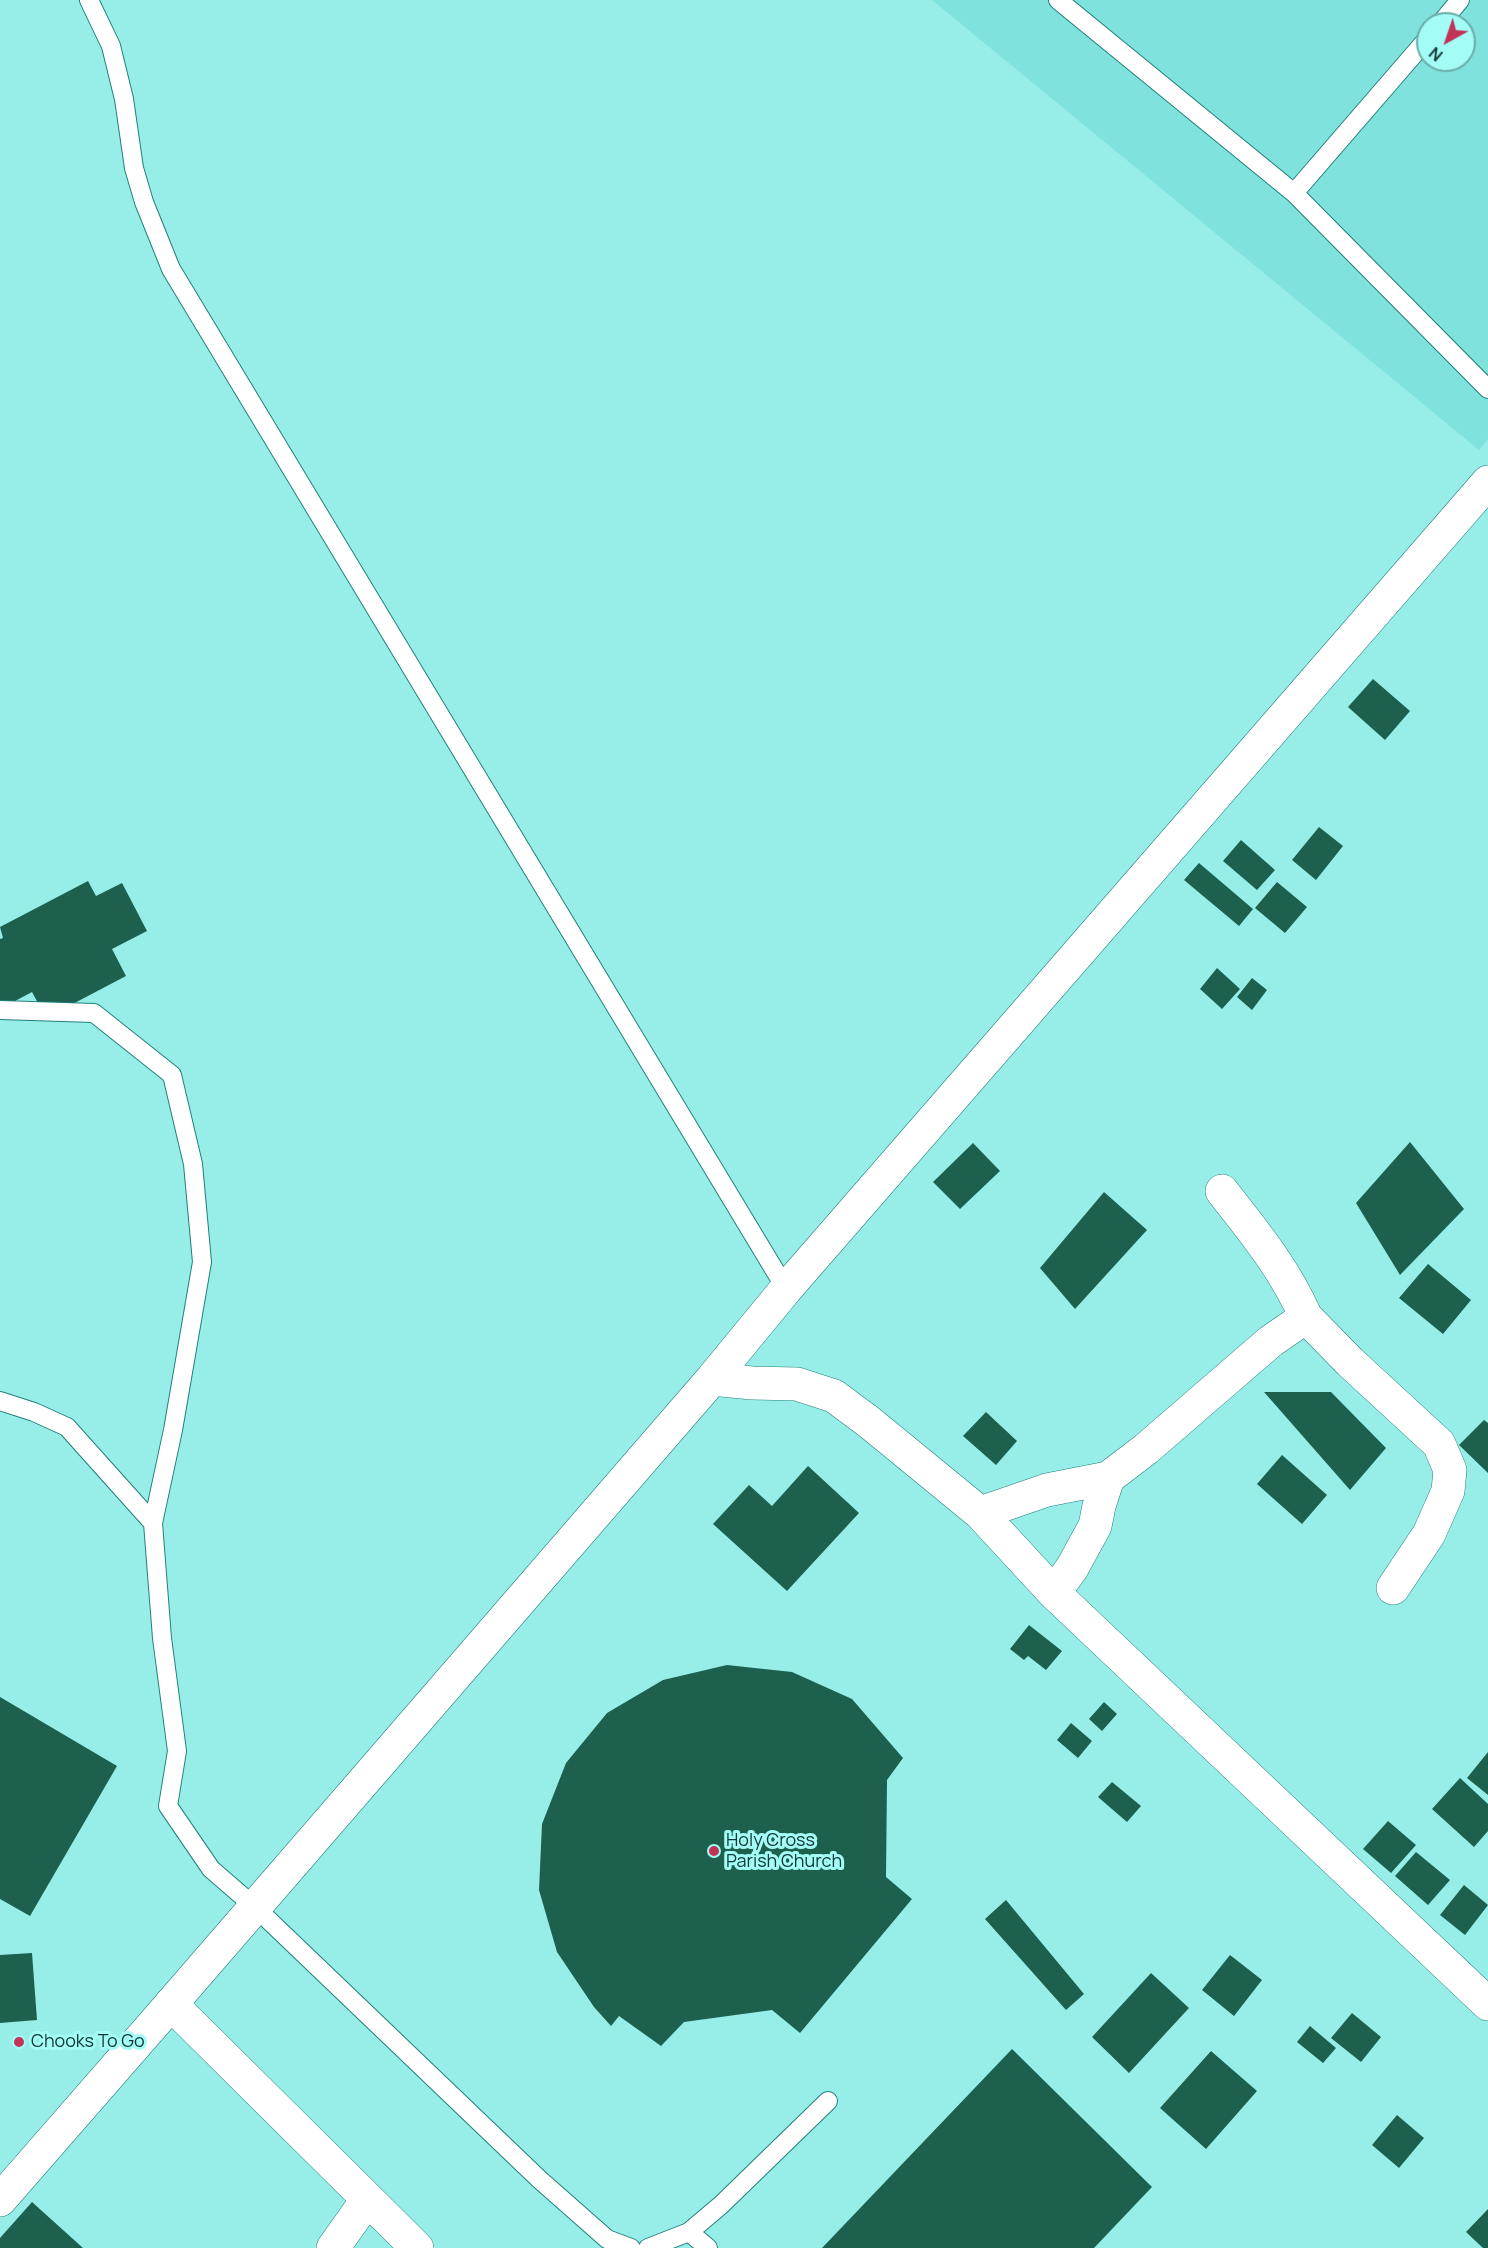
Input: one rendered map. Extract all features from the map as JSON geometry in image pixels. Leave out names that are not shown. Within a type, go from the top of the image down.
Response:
[{"type":"street","points":[[0,2200],[256,1908],[712,1379],[786,1289],[1488,482]]},
{"type":"street","points":[[1222,1191],[1268,1249],[1292,1285],[1306,1317],[1350,1362],[1439,1444],[1450,1470],[1448,1491],[1429,1534],[1393,1588]]},
{"type":"street","points":[[981,1513],[1047,1490],[1108,1478],[1146,1449],[1271,1341],[1306,1317]]},
{"type":"street","points":[[712,1379],[797,1384],[834,1396],[981,1513],[1054,1593],[1483,1989]]},
{"type":"street","points":[[1054,1593],[1072,1568],[1091,1534],[1108,1478]]},
{"type":"street","points":[[171,2004],[417,2248]]},
{"type":"street","points":[[333,2248],[367,2200]]},
{"type":"lane","points":[[89,0],[111,46],[124,99],[134,168],[144,202],[171,269],[786,1289]]},
{"type":"lane","points":[[1058,0],[1294,194],[1488,389]]},
{"type":"lane","points":[[1450,12],[1460,0]]},
{"type":"lane","points":[[1294,194],[1416,52]]},
{"type":"lane","points":[[0,1010],[94,1013],[172,1075],[194,1164],[202,1262],[153,1523],[162,1638],[177,1751],[168,1806],[211,1869],[256,1908],[539,2179],[608,2239],[631,2248]]},
{"type":"lane","points":[[0,1401],[34,1412],[68,1427],[153,1523]]},
{"type":"lane","points":[[648,2248],[689,2232],[721,2205],[828,2101]]},
{"type":"lane","points":[[689,2232],[708,2248]]},
{"type":"shaded area","points":[[932,0],[1488,0],[1488,439],[1479,450]]},
{"type":"building","points":[[1373,679],[1410,711],[1385,740],[1348,707]]},
{"type":"building","points":[[1319,827],[1343,846],[1316,880],[1292,860]]},
{"type":"building","points":[[1241,840],[1275,870],[1257,890],[1223,861]]},
{"type":"building","points":[[1199,863],[1253,909],[1239,926],[1184,880]]},
{"type":"building","points":[[88,881],[96,896],[122,883],[147,931],[112,949],[126,976],[46,1018],[32,992],[0,1009],[0,939],[3,938],[0,927]]},
{"type":"building","points":[[1277,882],[1307,907],[1285,933],[1255,908]]},
{"type":"building","points":[[1217,968],[1240,989],[1222,1009],[1200,989]]},
{"type":"building","points":[[1252,978],[1267,990],[1252,1010],[1237,997]]},
{"type":"building","points":[[1410,1142],[1464,1209],[1400,1275],[1356,1203]]},
{"type":"building","points":[[973,1143],[1000,1171],[960,1209],[933,1182]]},
{"type":"building","points":[[1104,1192],[1147,1230],[1075,1309],[1040,1268]]},
{"type":"building","points":[[1428,1264],[1471,1300],[1443,1334],[1399,1298]]},
{"type":"building","points":[[1264,1392],[1331,1392],[1386,1448],[1350,1490]]},
{"type":"building","points":[[986,1412],[1017,1441],[996,1465],[963,1436]]},
{"type":"building","points":[[1484,1420],[1488,1423],[1488,1473],[1459,1445]]},
{"type":"building","points":[[1282,1455],[1327,1495],[1302,1524],[1257,1484]]},
{"type":"building","points":[[808,1466],[859,1513],[787,1591],[713,1524],[749,1485],[772,1506]]},
{"type":"building","points":[[1029,1625],[1062,1651],[1046,1670],[1028,1656],[1024,1660],[1010,1649]]},
{"type":"building","name":"Holy Cross Parish Church","points":[[727,1665],[792,1672],[852,1699],[903,1758],[887,1780],[886,1877],[912,1899],[800,2033],[772,2010],[684,2022],[661,2046],[619,2016],[611,2026],[594,2007],[557,1952],[539,1890],[542,1824],[566,1763],[607,1713],[663,1680]]},
{"type":"building","points":[[0,1697],[117,1766],[30,1916],[0,1899]]},
{"type":"building","points":[[1104,1702],[1117,1714],[1102,1731],[1089,1719]]},
{"type":"building","points":[[1071,1723],[1092,1741],[1078,1758],[1057,1740]]},
{"type":"building","points":[[1488,1752],[1488,1795],[1467,1778]]},
{"type":"building","points":[[1460,1778],[1488,1804],[1488,1831],[1474,1847],[1432,1809]]},
{"type":"building","points":[[1112,1782],[1141,1806],[1127,1822],[1098,1797]]},
{"type":"building","points":[[1388,1821],[1416,1845],[1391,1873],[1363,1849]]},
{"type":"building","points":[[1416,1852],[1450,1880],[1428,1905],[1395,1876]]},
{"type":"building","points":[[1464,1885],[1488,1905],[1465,1935],[1440,1915]]},
{"type":"building","points":[[1006,1900],[1084,1994],[1066,2010],[985,1919]]},
{"type":"building","points":[[32,1953],[37,2020],[0,2023],[0,1955]]},
{"type":"building","points":[[1230,1955],[1262,1980],[1234,2016],[1202,1990]]},
{"type":"building","points":[[1151,1973],[1189,2008],[1129,2073],[1092,2037]]},
{"type":"building","points":[[1352,2013],[1381,2037],[1361,2062],[1331,2038]]},
{"type":"building","points":[[1310,2026],[1336,2048],[1323,2063],[1297,2042]]},
{"type":"building","points":[[1012,2049],[1152,2187],[1094,2248],[822,2248]]},
{"type":"building","points":[[1211,2051],[1257,2091],[1206,2149],[1160,2108]]},
{"type":"building","points":[[1397,2115],[1424,2138],[1399,2168],[1372,2145]]},
{"type":"building","points":[[32,2202],[83,2248],[0,2248],[0,2238]]},
{"type":"building","points":[[1488,2209],[1488,2248],[1483,2248],[1466,2232]]},
{"type":"place","name":"Holy Cross Parish Church","points":[[714,1851]]},
{"type":"place","name":"Chooks To Go","points":[[19,2042]]}]
